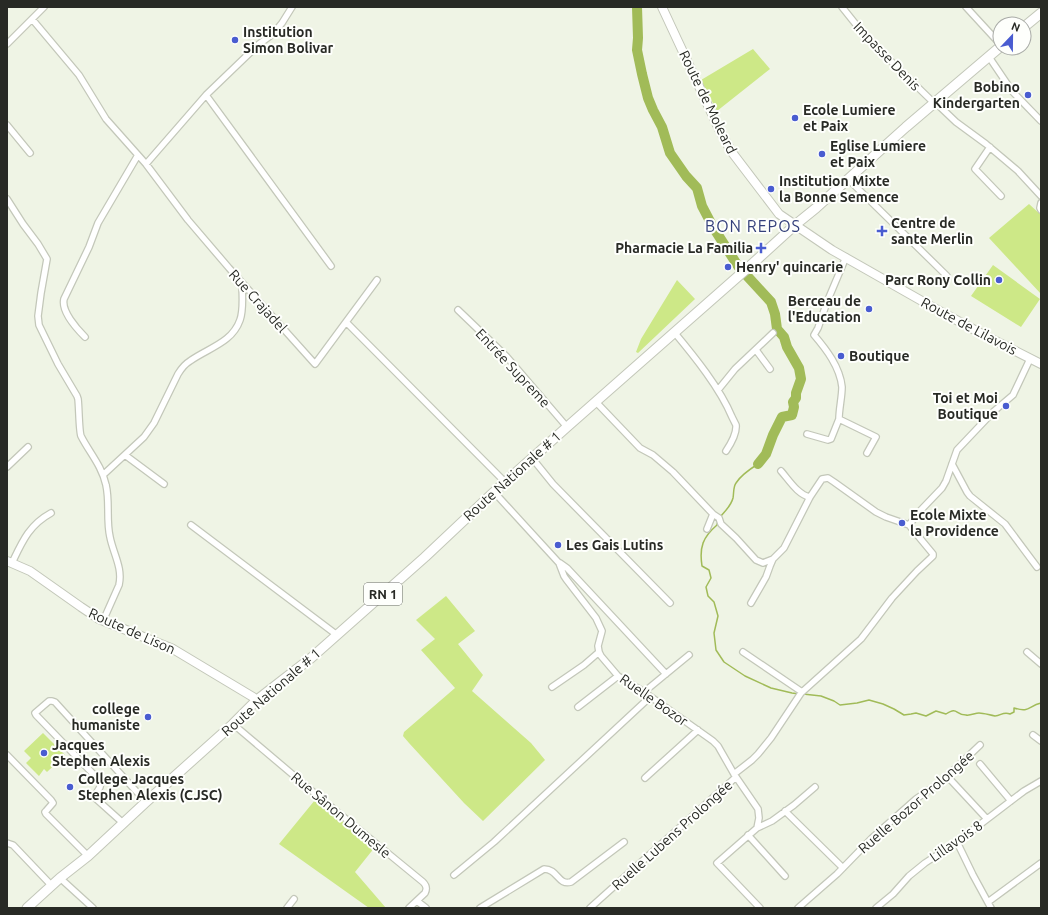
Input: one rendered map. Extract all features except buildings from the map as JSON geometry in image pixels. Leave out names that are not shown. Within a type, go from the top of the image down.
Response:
[{"type":"main road","points":[[1032,20],[1041,13]]},
{"type":"main road","name":"Route Nationale # 1","points":[[27,908],[60,878],[88,856],[233,724],[257,700],[311,658],[430,552],[567,426],[935,102],[990,57]]},
{"type":"street","points":[[7,44],[44,7]]},
{"type":"street","points":[[146,164],[206,95],[259,44],[273,34],[292,7]]},
{"type":"street","name":"Route de Moleard","points":[[662,7],[718,127],[731,151],[779,214],[795,225]]},
{"type":"street","name":"Impasse Denis","points":[[842,7],[866,37],[958,125],[990,147],[1018,170],[1041,196]]},
{"type":"street","points":[[966,7],[992,35]]},
{"type":"street","name":"Rue Crajadel","points":[[32,19],[79,75],[106,120],[146,164],[188,220],[315,364],[346,322]]},
{"type":"street","points":[[990,57],[1012,91],[1041,121]]},
{"type":"street","points":[[206,95],[331,266]]},
{"type":"street","points":[[7,125],[30,153]]},
{"type":"street","points":[[990,147],[975,170],[1001,196]]},
{"type":"street","points":[[85,337],[73,324],[63,302],[98,223],[138,155]]},
{"type":"street","points":[[848,179],[947,276]]},
{"type":"street","points":[[7,199],[47,259],[38,316],[39,324],[58,364],[77,396],[80,434],[103,475],[107,486],[110,536],[120,568],[120,579],[119,585],[103,621]]},
{"type":"street","points":[[1041,203],[1041,210]]},
{"type":"street","name":"Route de Lilavois","points":[[795,225],[832,250],[936,309],[1041,364]]},
{"type":"street","points":[[807,434],[828,440],[831,439],[839,419],[842,388],[838,372],[827,350],[814,334],[818,328],[846,257]]},
{"type":"street","points":[[377,280],[346,322],[505,482]]},
{"type":"street","points":[[103,475],[144,437],[154,423],[178,374],[183,367],[190,361],[226,340],[234,332],[240,320],[242,310],[242,283]]},
{"type":"street","name":"Entrée Supreme","points":[[458,310],[507,357],[567,426]]},
{"type":"street","points":[[674,332],[718,390],[736,426],[733,440],[726,451]]},
{"type":"street","points":[[718,390],[735,369],[773,333]]},
{"type":"street","points":[[756,350],[770,369]]},
{"type":"street","points":[[751,603],[766,577],[773,559],[784,548],[810,497],[822,479],[828,478],[876,512],[909,526],[920,511],[942,488],[957,450],[961,444],[993,412],[1013,395],[1030,358]]},
{"type":"street","points":[[596,402],[640,448],[654,455],[713,514],[719,518],[721,524],[756,560],[763,563],[768,572]]},
{"type":"street","points":[[839,419],[876,436],[867,453]]},
{"type":"street","points":[[7,467],[28,447]]},
{"type":"street","points":[[125,455],[164,484]]},
{"type":"street","points":[[532,458],[553,484],[670,603]]},
{"type":"street","points":[[952,464],[970,496],[1005,524],[1037,567]]},
{"type":"street","points":[[782,471],[800,493],[804,496],[810,497]]},
{"type":"street","points":[[494,492],[559,563],[567,568],[666,674]]},
{"type":"street","points":[[10,562],[31,528],[42,518],[51,513]]},
{"type":"street","points":[[707,528],[713,514]]},
{"type":"street","points":[[191,525],[337,635]]},
{"type":"street","name":"Ruelle Lubens Prolongée","points":[[590,908],[758,754],[771,738],[802,692],[862,638],[892,598],[933,556],[933,554],[909,526]]},
{"type":"street","points":[[763,563],[773,559]]},
{"type":"street","name":"Route de Lison","points":[[10,562],[30,571],[81,608],[103,621],[173,649],[257,700]]},
{"type":"street","points":[[552,687],[577,670],[599,652],[598,646],[602,631],[596,618],[566,579],[559,563]]},
{"type":"street","name":"Ruelle Bozor","points":[[599,652],[618,676],[644,692],[716,743],[735,776],[758,809],[758,828]]},
{"type":"street","points":[[743,652],[802,692]]},
{"type":"street","points":[[1027,652],[1041,664]]},
{"type":"street","points":[[644,692],[689,655]]},
{"type":"street","points":[[578,707],[618,676]]},
{"type":"street","points":[[454,875],[494,842],[650,697]]},
{"type":"street","points":[[123,823],[94,797],[100,787],[101,782],[35,713],[49,701],[52,700],[55,702],[146,802]]},
{"type":"street","name":"Rue Sânon Dumesle","points":[[233,724],[426,885],[427,890],[425,893],[409,908]]},
{"type":"street","points":[[644,778],[698,730]]},
{"type":"street","points":[[1033,735],[1041,741]]},
{"type":"street","name":"Ruelle Bozor Prolongée","points":[[801,906],[843,868],[883,827],[947,776],[980,745]]},
{"type":"street","points":[[7,755],[51,800],[52,803],[45,812],[46,814],[88,856]]},
{"type":"street","points":[[980,764],[1011,801]]},
{"type":"street","points":[[947,776],[987,819]]},
{"type":"street","name":"Lillavois 8","points":[[876,908],[893,894],[909,876],[925,863],[956,842],[1024,791],[1041,781]]},
{"type":"street","points":[[760,908],[717,863],[758,828],[772,821],[815,787]]},
{"type":"street","points":[[785,811],[843,868]]},
{"type":"street","points":[[748,836],[785,876]]},
{"type":"street","points":[[480,908],[544,869],[551,870],[563,882],[571,882],[624,842]]},
{"type":"street","points":[[956,842],[972,875],[992,908]]},
{"type":"street","points":[[7,843],[13,846],[52,886]]},
{"type":"street","points":[[988,902],[1041,863]]},
{"type":"street","points":[[60,878],[93,908]]},
{"type":"street","points":[[287,908],[294,899]]},
{"type":"street","points":[[417,901],[426,908]]},
{"type":"street","points":[[801,906],[810,908]]},
{"type":"green space","points":[[753,49],[770,69],[717,111],[701,80]]},
{"type":"green space","points":[[1029,204],[1041,215],[1041,294],[989,238]]},
{"type":"green space","name":"Parc Rony Collin","points":[[993,265],[1040,299],[1021,327],[971,296]]},
{"type":"green space","points":[[677,280],[695,299],[638,353],[636,352],[641,339]]},
{"type":"green space","points":[[446,596],[475,631],[458,644],[483,675],[472,691],[531,743],[545,760],[483,821],[464,803],[403,736],[404,732],[455,688],[421,650],[435,639],[416,620]]},
{"type":"green space","name":"Jacques Stephen Alexis","points":[[43,733],[65,755],[47,772],[44,769],[39,776],[26,763],[31,758],[24,751]]},
{"type":"green space","points":[[315,800],[375,847],[355,872],[386,908],[369,908],[279,844]]},
{"type":"waterway","points":[[637,7],[637,50],[642,74],[648,98],[662,127],[670,153],[686,176],[697,188],[702,206],[713,227],[738,266],[771,302],[775,314],[777,329],[784,337],[787,347],[799,368],[801,379],[796,393],[796,398],[793,402],[794,407],[792,415],[782,417],[766,454],[758,464]]},
{"type":"waterway","points":[[721,516],[731,503],[734,486],[738,480],[746,472],[758,464]]},
{"type":"waterway","points":[[718,521],[717,525],[705,538],[701,553],[702,566],[709,570],[711,578],[706,587],[708,596],[714,602],[718,616],[714,633],[716,650],[724,662],[745,676],[771,688],[799,694]]},
{"type":"waterway","points":[[803,694],[821,696],[840,705],[869,700],[883,704],[904,715],[916,713],[926,716],[936,711],[946,714],[955,711],[962,715],[979,713],[997,716],[1006,713],[1010,714],[1014,712],[1014,708],[1023,710],[1041,703]]},
{"type":"place","name":"Institution Simon Bolivar","points":[[235,40]]},
{"type":"place","name":"Bobino Kindergarten","points":[[1028,95]]},
{"type":"place","name":"Ecole Lumiere et Paix","points":[[795,118]]},
{"type":"place","name":"Eglise Lumiere et Paix","points":[[822,154]]},
{"type":"place","name":"Institution Mixte la Bonne Semence","points":[[771,189]]},
{"type":"place","name":"Centre de sante Merlin","points":[[882,231]]},
{"type":"place","name":"Pharmacie La Familia","points":[[761,248]]},
{"type":"place","name":"Henry' quincarie","points":[[728,267]]},
{"type":"place","name":"Parc Rony Collin","points":[[999,280]]},
{"type":"place","name":"Berceau de l'Education","points":[[869,309]]},
{"type":"place","name":"Boutique","points":[[841,356]]},
{"type":"place","name":"Toi et Moi Boutique","points":[[1006,406]]},
{"type":"place","name":"Ecole Mixte la Providence","points":[[902,523]]},
{"type":"place","name":"Les Gais Lutins","points":[[558,545]]},
{"type":"place","name":"college humaniste","points":[[148,717]]},
{"type":"place","name":"Jacques Stephen Alexis","points":[[44,753]]},
{"type":"place","name":"College Jacques Stephen Alexis (CJSC)","points":[[70,787]]},
{"type":"district","name":"BON REPOS","points":[[753,226]]}]
